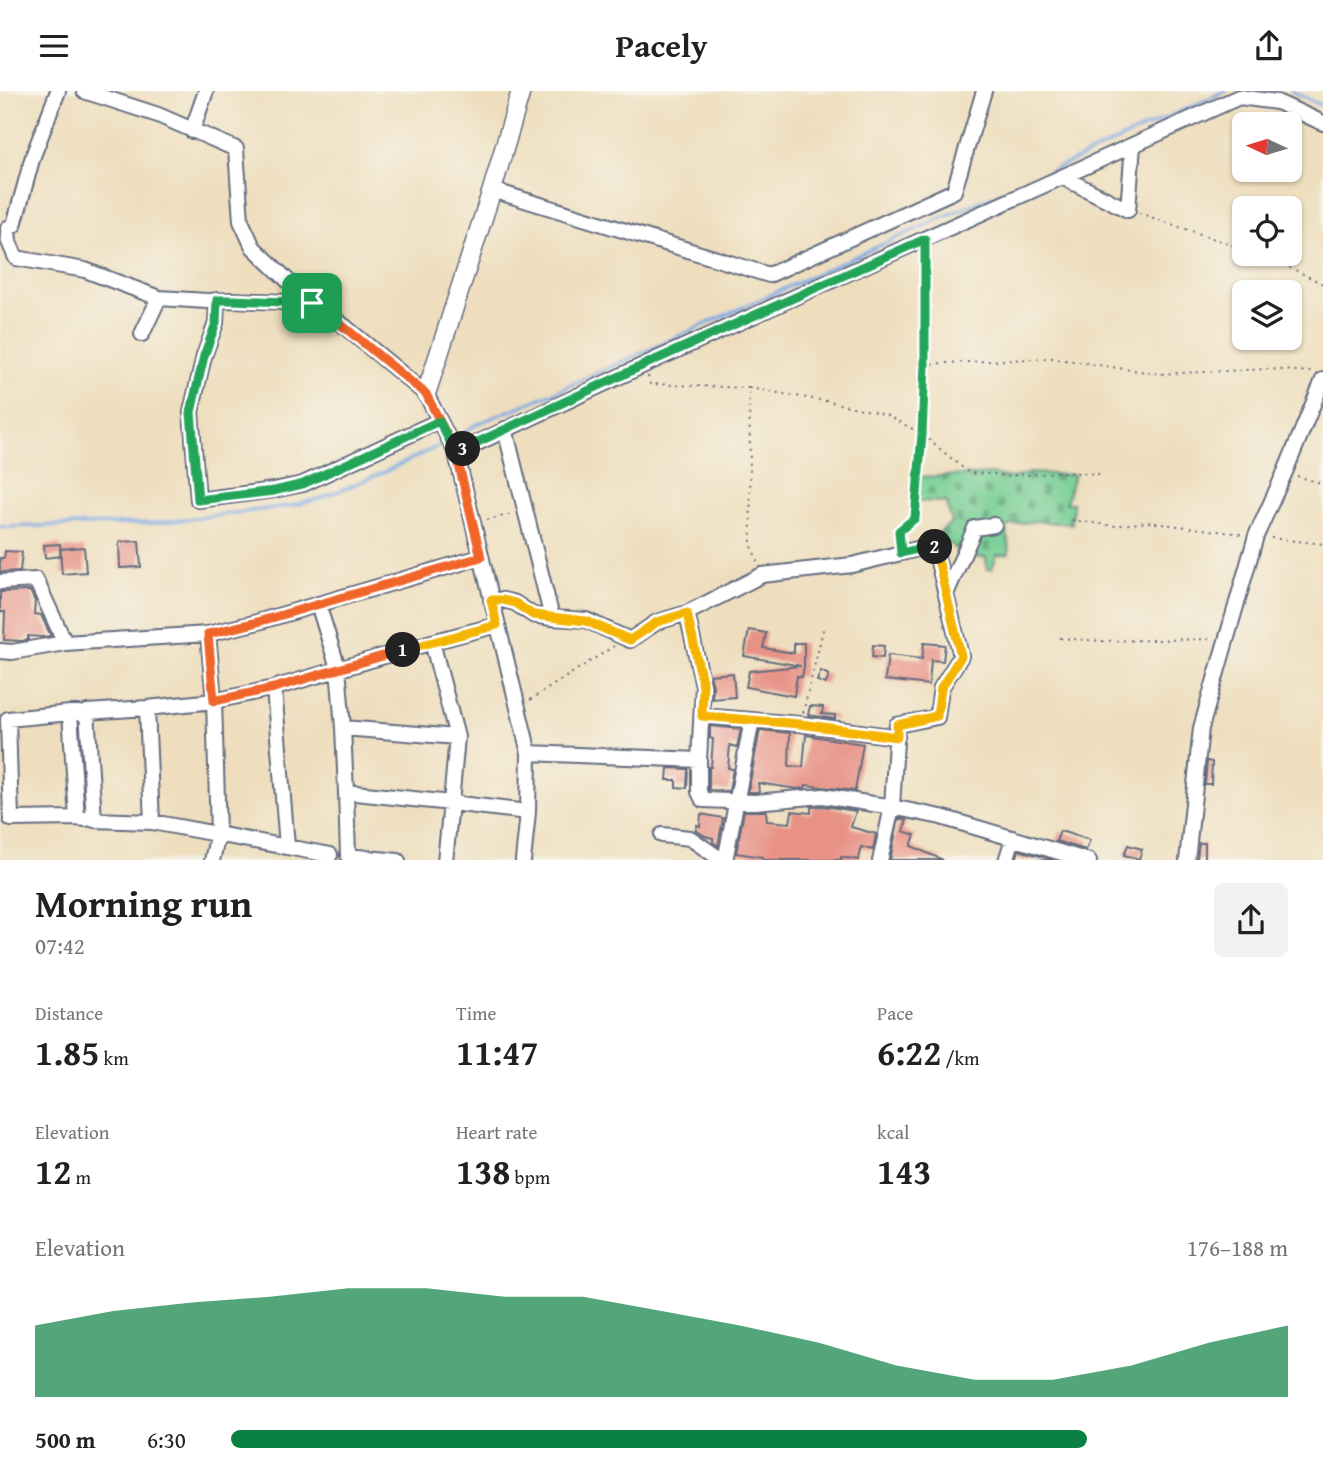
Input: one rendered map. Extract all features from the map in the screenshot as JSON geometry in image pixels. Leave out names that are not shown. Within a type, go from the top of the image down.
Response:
[{"type":"street","points":[[58,91],[33,156],[14,225],[4,227],[16,258],[85,270],[159,297],[312,303]]},
{"type":"street","points":[[84,91],[158,115],[236,149],[241,222],[253,247],[312,303],[426,394],[456,453],[528,753],[528,812],[523,860]]},
{"type":"street","points":[[191,131],[206,91]]},
{"type":"street","points":[[426,394],[521,91]]},
{"type":"street","points":[[492,190],[769,275],[954,191],[984,91]]},
{"type":"street","points":[[456,453],[646,364],[1239,97],[1277,102],[1323,123]]},
{"type":"street","points":[[1062,177],[1128,210],[1133,145]]},
{"type":"street","points":[[142,334],[159,297]]},
{"type":"street","points":[[217,300],[216,323],[204,356],[191,412],[198,500],[274,491],[303,484],[439,421]]},
{"type":"street","points":[[1187,860],[1201,728],[1256,536],[1323,380]]},
{"type":"street","points":[[505,429],[552,618]]},
{"type":"street","points":[[946,594],[975,528],[994,525]]},
{"type":"street","points":[[491,600],[515,603],[533,615],[586,621],[630,640],[657,622],[687,613],[762,575],[852,565],[934,545],[961,656],[941,688],[937,716],[897,725],[892,807],[880,860]]},
{"type":"street","points":[[0,651],[12,652],[65,643],[208,634],[481,557]]},
{"type":"street","points":[[0,582],[36,580],[65,643]]},
{"type":"street","points":[[318,604],[338,668],[348,856]]},
{"type":"street","points":[[687,613],[703,686],[699,760],[699,792],[703,800],[755,802],[823,796],[941,817],[1089,860]]},
{"type":"street","points":[[398,860],[329,857],[287,846],[152,822],[77,818],[6,819],[4,718],[214,701],[274,688],[497,625]]},
{"type":"street","points":[[208,634],[214,701],[218,833],[212,860]]},
{"type":"street","points":[[432,642],[457,737],[444,860]]},
{"type":"street","points":[[274,688],[287,846]]},
{"type":"street","points":[[147,708],[152,822]]},
{"type":"street","points":[[88,712],[94,820]]},
{"type":"street","points":[[70,713],[77,818]]},
{"type":"street","points":[[702,716],[800,724],[897,737]]},
{"type":"street","points":[[662,835],[690,838],[724,860],[752,720]]},
{"type":"street","points":[[343,728],[457,737]]},
{"type":"street","points":[[528,753],[699,760]]},
{"type":"street","points":[[345,792],[528,812]]},
{"type":"street","points":[[1006,860],[1013,838]]},
{"type":"path","points":[[1128,210],[1232,245]]},
{"type":"path","points":[[901,553],[899,531],[915,518],[922,434],[925,239]]},
{"type":"path","points":[[1287,266],[1323,284]]},
{"type":"path","points":[[925,364],[1052,358],[1158,374],[1269,369],[1309,372]]},
{"type":"path","points":[[646,364],[650,384],[749,388],[884,414],[922,434],[969,473],[1011,477],[1018,474],[1059,472],[1101,474]]},
{"type":"path","points":[[749,388],[751,543],[762,575]]},
{"type":"path","points":[[1285,472],[1323,484]]},
{"type":"path","points":[[472,524],[525,511]]},
{"type":"path","points":[[1072,520],[1113,526],[1147,522],[1323,544]]},
{"type":"path","points":[[800,724],[824,626]]},
{"type":"path","points":[[517,709],[626,638]]},
{"type":"path","points":[[1060,638],[1102,641],[1227,639]]},
{"type":"green space","points":[[1030,473],[1074,475],[1066,503],[1073,503],[1072,524],[1034,521],[1007,526],[1009,554],[997,555],[992,569],[987,569],[986,557],[966,558],[938,534],[952,522],[946,502],[916,501],[917,477],[990,474],[1012,478]]},
{"type":"building","points":[[139,541],[141,567],[120,568],[119,542]]},
{"type":"building","points":[[60,544],[61,556],[45,558],[44,545]]},
{"type":"building","points":[[84,547],[86,572],[62,574],[60,549]]},
{"type":"building","points":[[5,551],[22,552],[20,571],[0,572],[0,558],[4,558]]},
{"type":"building","points":[[30,591],[35,601],[34,614],[41,615],[51,636],[28,636],[28,640],[22,641],[4,640],[5,612],[0,612],[0,592]]},
{"type":"building","points":[[749,630],[766,633],[763,648],[794,653],[794,643],[804,643],[802,677],[797,676],[794,696],[746,687],[749,671],[801,666],[744,656]]},
{"type":"building","points":[[924,643],[945,645],[943,661],[931,660],[929,685],[885,680],[888,655],[922,659]]},
{"type":"building","points":[[873,645],[884,646],[883,658],[872,657]]},
{"type":"building","points":[[821,671],[829,675],[826,684],[817,681]]},
{"type":"building","points":[[733,673],[735,697],[712,699],[710,675]]},
{"type":"building","points":[[810,706],[823,707],[822,714],[835,715],[835,719],[808,715]]},
{"type":"building","points":[[710,726],[741,729],[737,747],[730,745],[728,768],[733,769],[729,791],[709,790],[713,739],[710,738]]},
{"type":"building","points":[[760,730],[790,733],[789,766],[803,767],[806,735],[863,744],[855,791],[806,785],[805,788],[797,789],[758,783],[759,792],[748,792]]},
{"type":"building","points":[[1207,761],[1212,762],[1211,784],[1205,784]]},
{"type":"building","points":[[668,768],[688,769],[687,788],[676,787],[676,780],[667,780]]},
{"type":"building","points":[[811,807],[856,811],[851,827],[876,834],[873,850],[861,847],[859,860],[841,857],[841,860],[763,860],[763,857],[736,853],[744,811],[766,811],[767,821],[790,823],[792,811],[811,813]]},
{"type":"building","points":[[701,814],[723,818],[718,846],[713,842],[713,838],[696,830],[697,825],[700,826]]},
{"type":"building","points":[[899,818],[907,820],[903,831],[915,835],[911,846],[943,860],[890,860]]},
{"type":"building","points":[[1060,831],[1090,840],[1086,850],[1056,841]]},
{"type":"building","points":[[1199,843],[1205,843],[1205,860],[1197,860]]},
{"type":"building","points":[[1128,845],[1142,849],[1139,859],[1124,855]]},
{"type":"building","points":[[1019,850],[1054,860],[1016,860]]},
{"type":"waterway","points":[[452,440],[477,424],[553,393],[1225,91]]},
{"type":"waterway","points":[[1291,91],[1323,106]]},
{"type":"waterway","points":[[0,527],[155,523],[291,506],[322,498],[445,443]]},
{"type":"route","points":[[312,303],[217,300],[216,323],[204,356],[191,412],[198,500],[274,491],[303,484],[439,421],[456,453],[529,417],[925,239],[925,364],[915,518],[899,531],[901,553],[934,545],[961,656],[941,688],[937,716],[897,725],[897,737],[800,724],[702,716],[703,686],[687,613],[657,622],[630,640],[586,621],[533,615],[515,603],[503,600],[491,600],[497,625],[274,688],[214,701],[208,634],[481,557],[456,453],[426,394],[312,303]]}]
